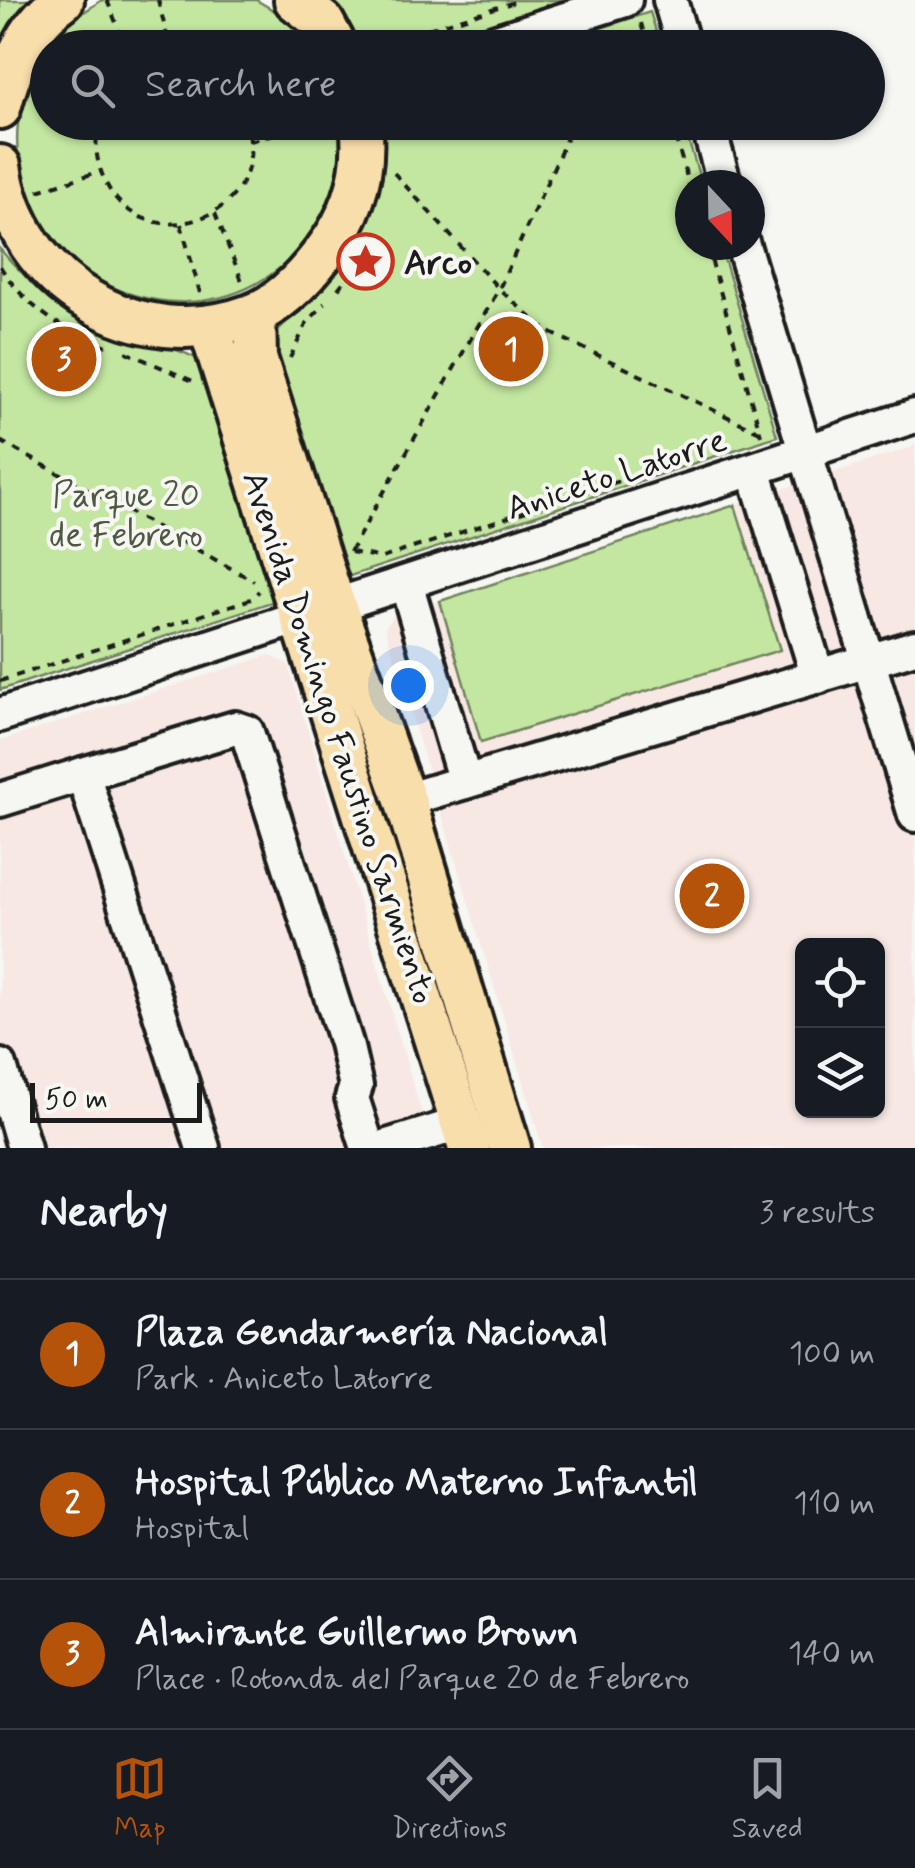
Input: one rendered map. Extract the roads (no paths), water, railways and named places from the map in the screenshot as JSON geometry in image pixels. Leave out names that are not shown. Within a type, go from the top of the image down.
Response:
[{"type":"main road","points":[[36,30],[63,0]]},
{"type":"main road","points":[[295,0],[336,30]]},
{"type":"main road","points":[[0,108],[12,63],[30,38]]},
{"type":"main road","points":[[2,190],[34,256],[84,300],[148,324],[209,326],[254,314],[305,278],[347,222],[365,154],[364,140]]},
{"type":"main road","name":"Avenida Domingo Faustino Sarmiento","points":[[254,314],[254,352],[318,609],[466,1135]]},
{"type":"main road","name":"Avenida Domingo Faustino Sarmiento","points":[[209,326],[318,609],[405,800],[510,1148]]},
{"type":"street","points":[[670,0],[679,30]]},
{"type":"street","points":[[556,30],[620,16]]},
{"type":"street","points":[[712,140],[721,170]]},
{"type":"street","points":[[748,260],[915,815]]},
{"type":"street","name":"Aniceto Latorre","points":[[0,716],[406,583],[750,455],[806,454],[915,416]]},
{"type":"street","points":[[750,455],[818,676]]},
{"type":"street","points":[[406,583],[465,782]]},
{"type":"street","points":[[405,800],[915,647]]},
{"type":"street","points":[[0,800],[235,728],[247,732],[346,1043],[356,1086],[352,1098],[368,1148]]},
{"type":"street","points":[[83,774],[203,1148]]},
{"type":"street","points":[[0,1066],[24,1148]]},
{"type":"street","points":[[381,1148],[466,1135]]},
{"type":"place","name":"Arco","points":[[365,262]]},
{"type":"place","name":"Plaza Gendarmería Nacional","points":[[511,349]]},
{"type":"place","name":"Almirante Guillermo Brown","points":[[64,359]]},
{"type":"place","name":"Hospital Público Materno Infantil","points":[[712,896]]},
{"type":"park label","name":"Parque 20 de Febrero","points":[[126,514]]}]
